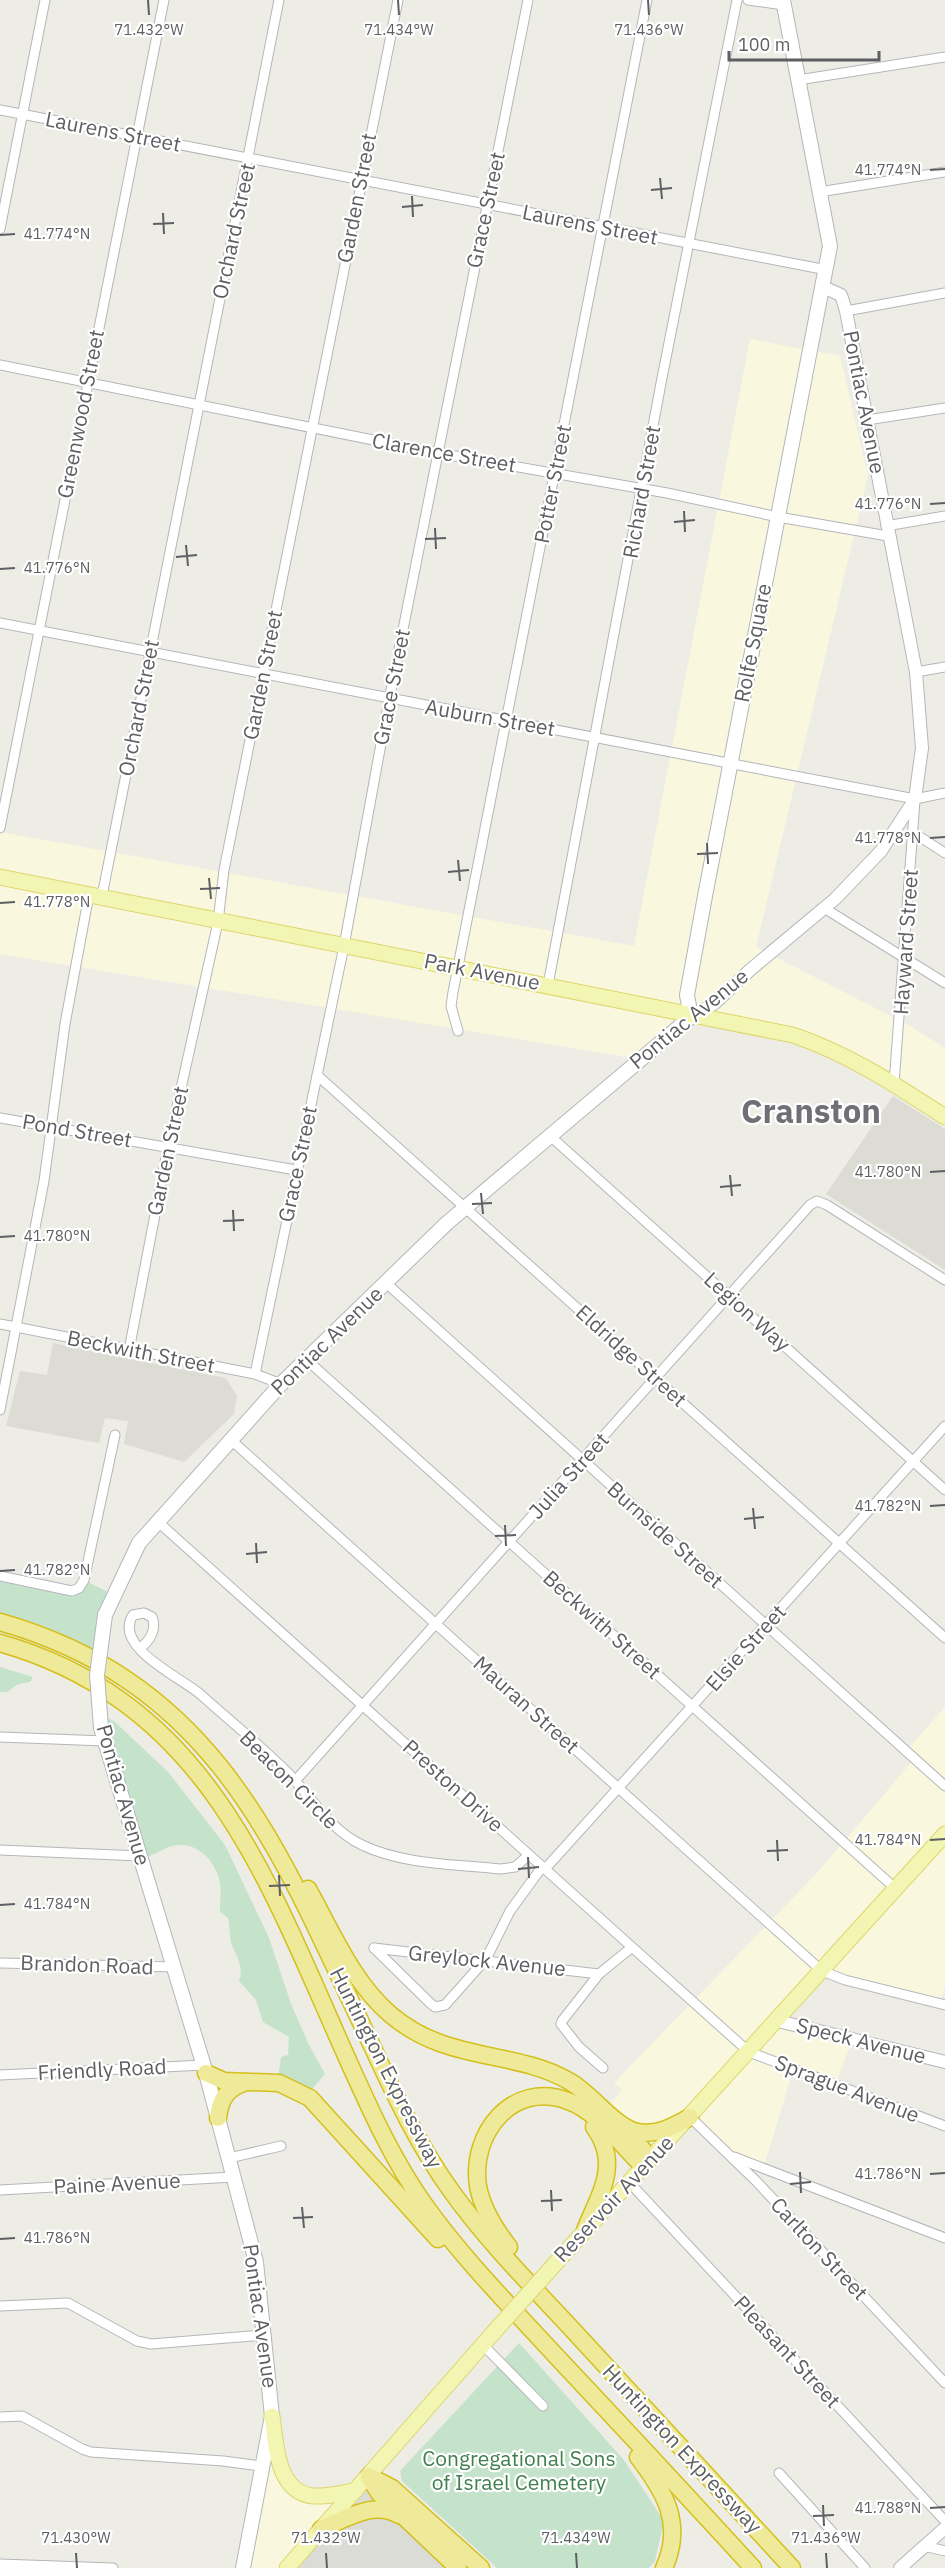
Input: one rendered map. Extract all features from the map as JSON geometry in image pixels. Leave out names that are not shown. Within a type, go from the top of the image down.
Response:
[{"type":"highway","name":"Huntington Expressway","points":[[0,1622],[60,1644],[132,1684],[189,1730],[242,1793],[279,1854],[424,2150],[476,2223],[792,2568]]},
{"type":"highway","name":"Huntington Expressway","points":[[0,1643],[55,1663],[117,1699],[173,1745],[209,1786],[234,1822],[256,1861],[378,2126],[399,2165],[435,2219],[495,2289],[753,2568]]},
{"type":"highway","points":[[242,1793],[286,1850],[359,1979],[390,2014],[409,2029],[443,2045],[542,2070],[566,2079],[592,2097],[619,2122],[640,2146],[646,2164]]},
{"type":"highway","points":[[205,2069],[224,2081],[255,2080],[287,2085],[310,2098],[453,2255],[495,2289]]},
{"type":"highway","points":[[218,2118],[221,2102],[228,2091],[255,2080]]},
{"type":"highway","points":[[561,2317],[493,2224],[480,2196],[477,2174],[482,2142],[498,2115],[520,2100],[544,2096],[556,2097],[581,2107],[646,2164]]},
{"type":"highway","points":[[556,2097],[572,2106],[589,2121],[601,2138],[608,2156],[606,2177],[585,2230]]},
{"type":"highway","points":[[619,2122],[633,2131],[652,2133],[669,2128],[690,2117]]},
{"type":"highway","points":[[569,2369],[665,2497],[673,2531],[671,2549],[664,2568]]},
{"type":"highway","points":[[369,2476],[380,2493],[407,2521],[458,2568]]},
{"type":"highway","points":[[369,2476],[392,2488],[481,2568]]},
{"type":"highway","points":[[321,2529],[377,2508],[393,2512],[407,2521]]},
{"type":"main road","points":[[784,3],[830,246],[827,270]]},
{"type":"main road","name":"Rolfe Square","points":[[691,1017],[687,995],[827,270]]},
{"type":"main road","name":"Park Avenue","points":[[0,877],[218,922],[664,1008],[691,1017],[793,1035],[814,1042],[868,1067],[945,1117]]},
{"type":"main road","name":"Pontiac Avenue","points":[[243,2568],[272,2416],[256,2262],[205,2069],[103,1734],[97,1675],[105,1616],[127,1563],[139,1543],[281,1384],[308,1361],[465,1208],[691,1017]]},
{"type":"main road","name":"Reservoir Avenue","points":[[287,2568],[585,2230],[778,2021],[945,1834]]},
{"type":"main road","points":[[272,2416],[281,2469],[291,2485],[302,2493],[315,2496],[355,2491]]},
{"type":"street","points":[[0,230],[45,0]]},
{"type":"street","name":"Greenwood Street","points":[[0,828],[164,0]]},
{"type":"street","name":"Orchard Street","points":[[0,1410],[51,1126],[65,1024],[87,900],[103,891],[197,405],[249,159],[279,0]]},
{"type":"street","name":"Garden Street","points":[[129,1350],[168,1147],[218,922],[224,870],[398,0]]},
{"type":"street","name":"Grace Street","points":[[255,1374],[344,946],[389,700],[528,0]]},
{"type":"street","name":"Potter Street","points":[[458,1031],[451,1006],[647,0]]},
{"type":"street","name":"Richard Street","points":[[548,985],[737,0]]},
{"type":"street","points":[[748,0],[784,3]]},
{"type":"street","points":[[798,80],[945,57]]},
{"type":"street","name":"Laurens Street","points":[[0,110],[827,270]]},
{"type":"street","points":[[819,192],[945,172]]},
{"type":"street","name":"Pontiac Avenue","points":[[691,1017],[715,1004],[750,970],[824,908],[881,851],[915,799],[922,738],[916,672],[846,311],[841,296],[823,286]]},
{"type":"street","points":[[846,311],[945,293]]},
{"type":"street","name":"Clarence Street","points":[[0,366],[311,429],[642,489],[778,517],[887,531],[945,516]]},
{"type":"street","points":[[867,420],[945,408]]},
{"type":"street","name":"Auburn Street","points":[[0,623],[389,700],[596,736],[915,799],[945,793]]},
{"type":"street","points":[[916,672],[945,667]]},
{"type":"street","name":"Hayward Street","points":[[894,1084],[915,799]]},
{"type":"street","points":[[914,833],[945,853]]},
{"type":"street","points":[[824,908],[945,983]]},
{"type":"street","name":"Eldridge Street","points":[[317,1074],[945,1638]]},
{"type":"street","name":"Pond Street","points":[[0,1118],[296,1170]]},
{"type":"street","name":"Legion Way","points":[[549,1135],[945,1490]]},
{"type":"street","name":"Julia Street","points":[[295,1781],[810,1205],[821,1202],[945,1280]]},
{"type":"street","name":"Burnside Street","points":[[386,1283],[945,1786]]},
{"type":"street","name":"Beckwith Street","points":[[0,1324],[255,1374],[281,1384]]},
{"type":"street","name":"Beckwith Street","points":[[308,1361],[896,1889]]},
{"type":"street","name":"Elsie Street","points":[[374,1948],[435,2007],[445,2005],[486,1959],[510,1911],[544,1868],[620,1789],[945,1426]]},
{"type":"street","points":[[0,1576],[72,1591],[79,1588],[84,1580],[116,1435]]},
{"type":"street","name":"Mauran Street","points":[[230,1439],[822,1971]]},
{"type":"street","name":"Preston Drive","points":[[157,1521],[749,2052]]},
{"type":"street","name":"Beacon Circle","points":[[140,1648],[155,1666],[189,1685],[295,1781],[320,1813],[339,1831],[363,1846],[383,1854],[413,1860],[501,1869],[515,1867],[529,1855]]},
{"type":"street","points":[[0,1737],[103,1734]]},
{"type":"street","points":[[0,1850],[140,1856]]},
{"type":"street","name":"Greylock Avenue","points":[[374,1948],[486,1959],[599,1974]]},
{"type":"street","name":"Greylock Avenue","points":[[603,2068],[579,2048],[561,2024],[564,2015],[599,1974],[631,1948]]},
{"type":"street","name":"Brandon Road","points":[[0,1963],[175,1967]]},
{"type":"street","points":[[822,1971],[844,1980],[945,2005]]},
{"type":"street","name":"Speck Avenue","points":[[778,2021],[945,2062]]},
{"type":"street","name":"Sprague Avenue","points":[[749,2052],[945,2126]]},
{"type":"street","name":"Friendly Road","points":[[0,2075],[205,2069]]},
{"type":"street","name":"Carlton Street","points":[[690,2117],[729,2155],[945,2383]]},
{"type":"street","points":[[229,2158],[281,2146]]},
{"type":"street","points":[[729,2155],[945,2238]]},
{"type":"street","name":"Paine Avenue","points":[[0,2190],[234,2177]]},
{"type":"street","name":"Pleasant Street","points":[[629,2182],[945,2521]]},
{"type":"street","points":[[0,2306],[68,2303],[137,2341],[151,2344],[264,2336]]},
{"type":"street","points":[[483,2345],[543,2406]]},
{"type":"street","points":[[0,2416],[22,2416],[91,2452],[223,2461],[261,2466]]},
{"type":"street","points":[[779,2473],[866,2568]]},
{"type":"street","points":[[900,2568],[945,2528]]},
{"type":"street","points":[[924,2546],[945,2551]]},
{"type":"street","points":[[0,2564],[113,2568]]},
{"type":"shaded area","points":[[750,339],[840,356],[868,476],[756,947],[910,1026],[945,1048],[945,1117],[892,1083],[770,1027],[674,1019],[640,1059],[0,954],[0,832],[634,946]]},
{"type":"shaded area","points":[[893,1096],[945,1129],[945,1270],[826,1194]]},
{"type":"shaded area","points":[[53,1343],[226,1378],[237,1396],[234,1414],[184,1462],[124,1444],[128,1421],[105,1418],[99,1443],[6,1426],[20,1371],[47,1375]]},
{"type":"shaded area","points":[[945,1707],[945,1986],[940,2003],[823,1976],[779,2028],[851,2044],[835,2085],[793,2071],[763,2169],[745,2162],[683,2112],[672,2121],[652,2128],[630,2126],[611,2103],[622,2090],[614,2083],[818,1872],[914,1759],[907,1750]]},
{"type":"shaded area","points":[[266,2417],[279,2465],[298,2488],[332,2492],[361,2476],[284,2568],[242,2568]]},
{"type":"shaded area","points":[[376,2469],[381,2473],[481,2568],[284,2568]]},
{"type":"green space","points":[[0,1576],[74,1589],[84,1580],[110,1593],[96,1654],[32,1624],[0,1614]]},
{"type":"green space","points":[[0,1667],[33,1677],[30,1682],[18,1684],[7,1692],[0,1692]]},
{"type":"green space","points":[[98,1714],[114,1721],[168,1772],[225,1845],[269,1938],[291,2004],[308,2043],[325,2074],[307,2095],[278,2080],[281,2057],[288,2055],[289,2037],[263,2022],[256,2000],[239,1981],[240,1964],[232,1945],[228,1918],[220,1912],[219,1879],[211,1861],[200,1851],[180,1845],[169,1847],[142,1859]]},
{"type":"green space","name":"Congregational Sons of Israel Cemetery","points":[[519,2343],[624,2460],[664,2521],[655,2561],[649,2568],[497,2568],[402,2481],[400,2471]]},
{"type":"district","name":"Cranston","points":[[811,1111]]}]
